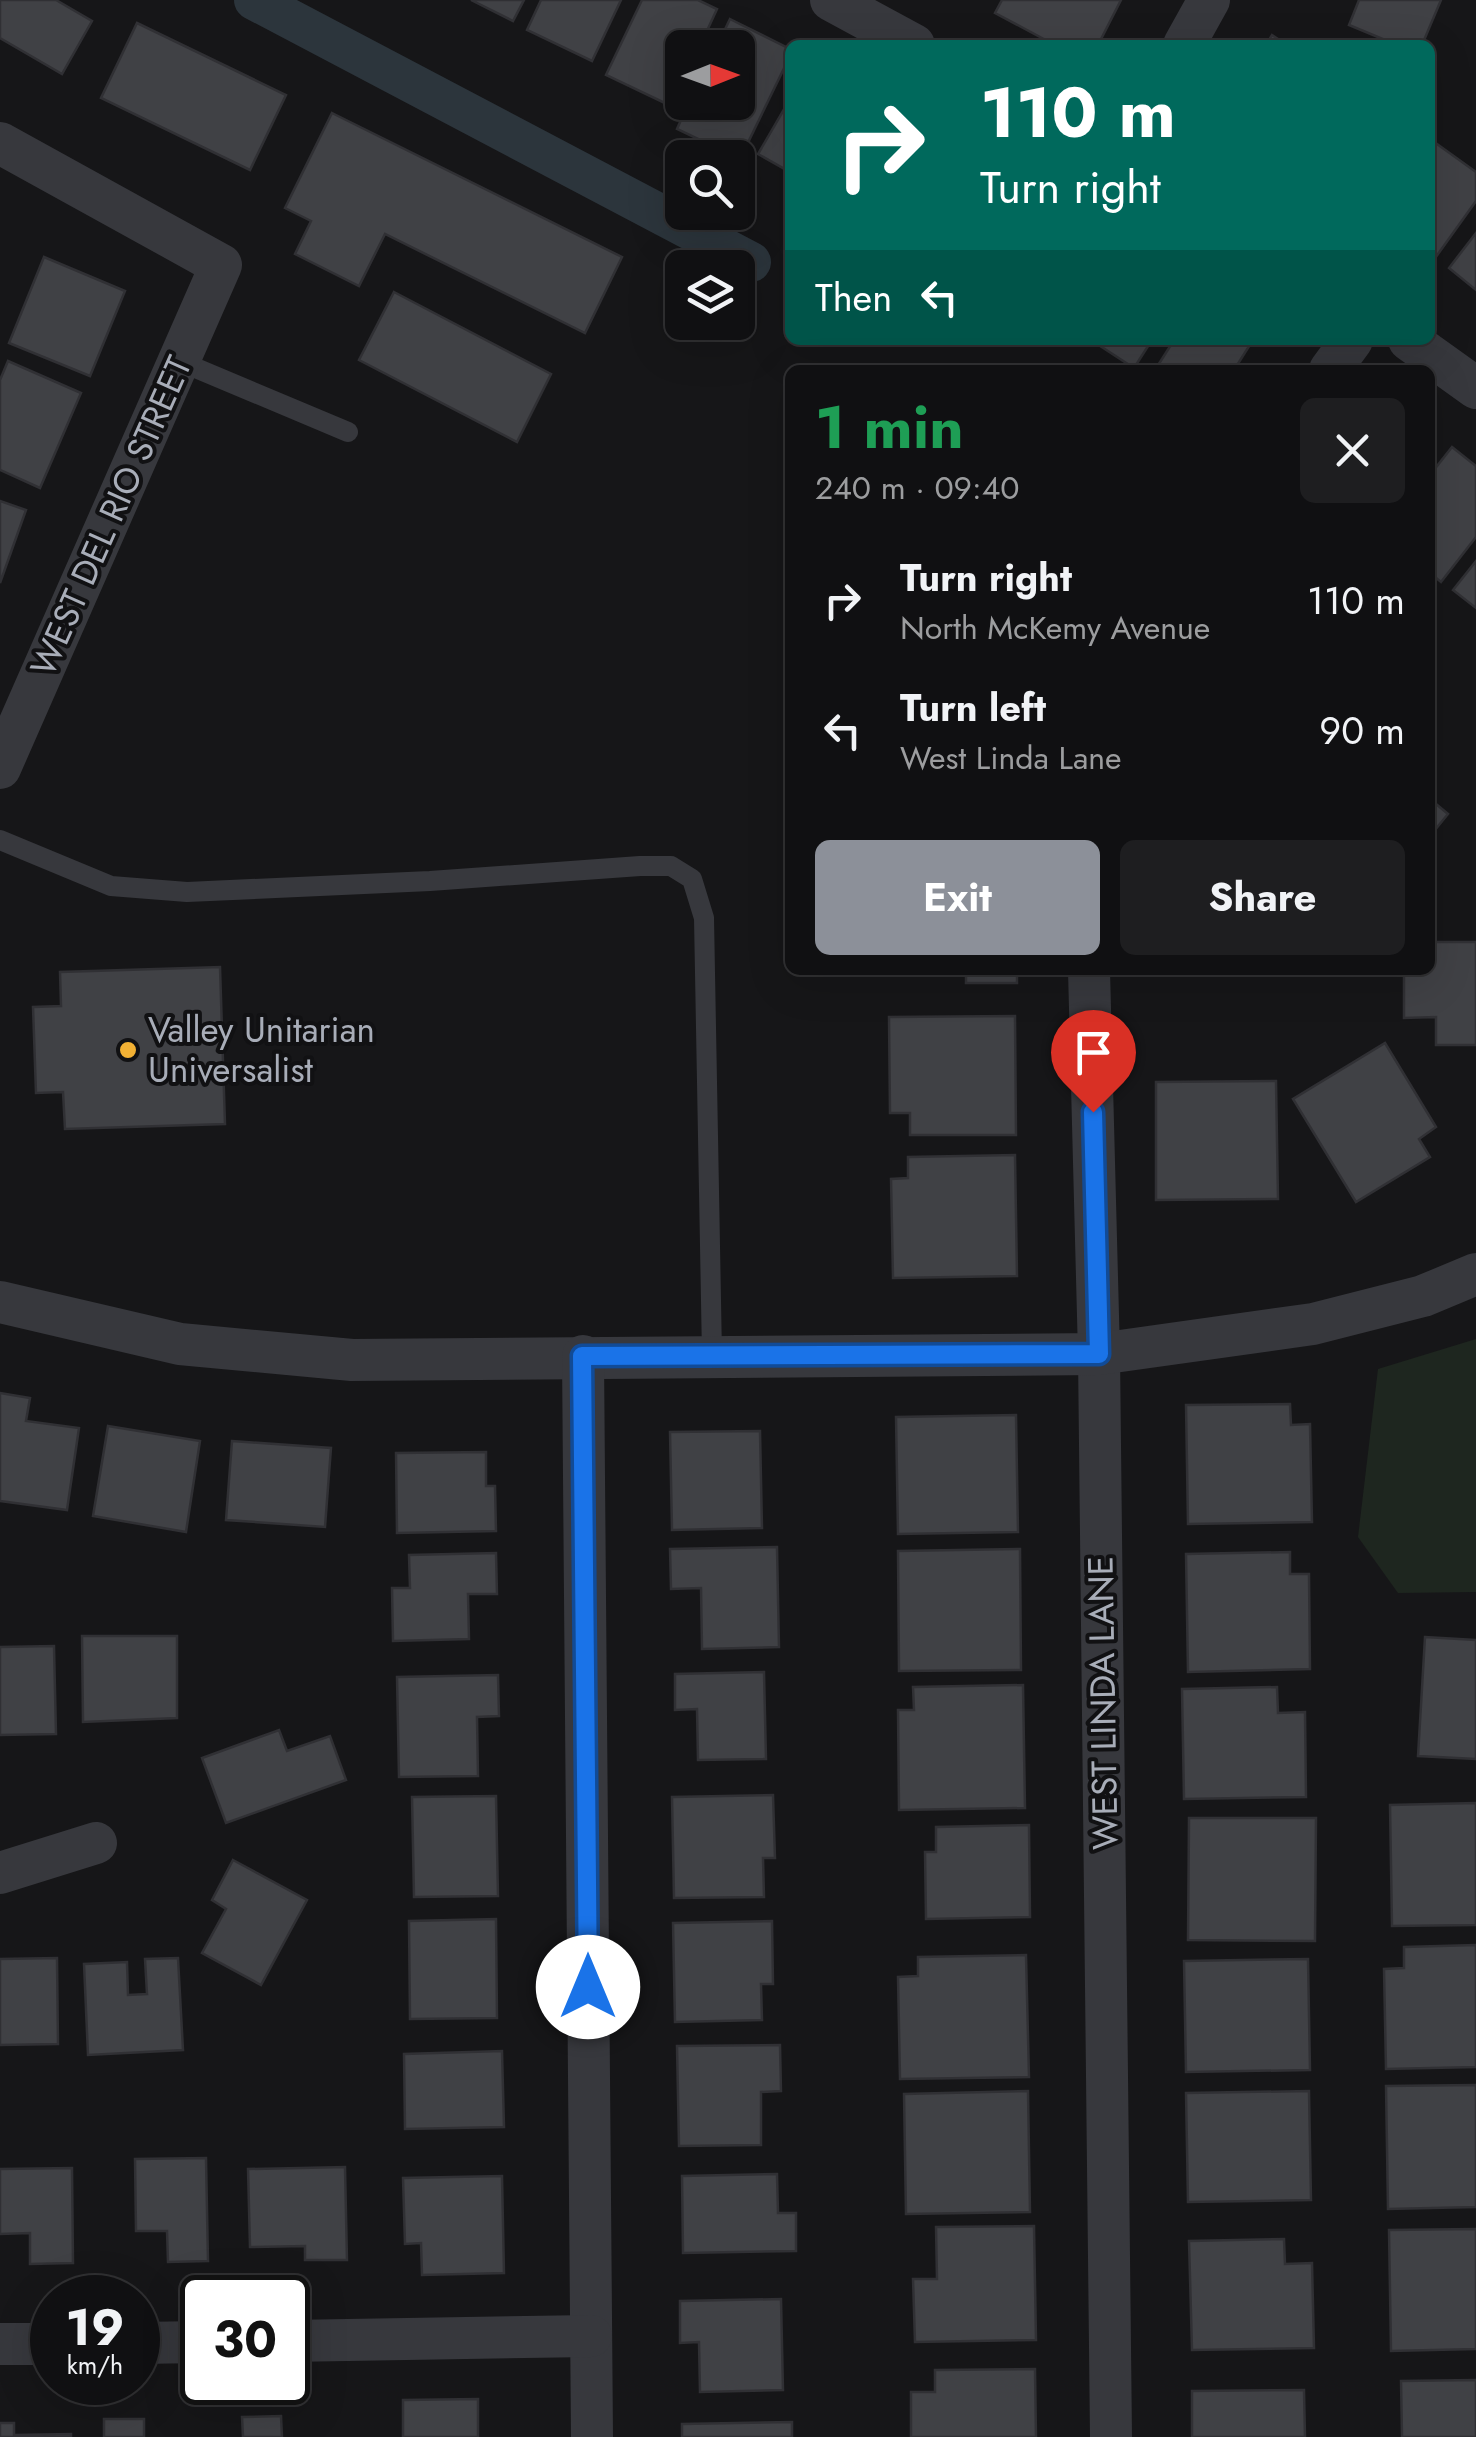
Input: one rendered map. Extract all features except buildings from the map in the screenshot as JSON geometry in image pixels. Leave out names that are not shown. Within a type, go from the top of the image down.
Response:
[{"type":"street","points":[[831,0],[905,40]]},
{"type":"street","points":[[1187,40],[1209,0]]},
{"type":"street","name":"WEST DEL RIO STREET","points":[[0,143],[221,265],[0,768]]},
{"type":"street","points":[[1417,345],[1476,388]]},
{"type":"street","name":"WEST LINDA LANE","points":[[1089,975],[1099,1354],[1110,2437]]},
{"type":"street","points":[[0,1302],[180,1344],[352,1360],[1099,1354],[1313,1324],[1422,1296],[1476,1274]]},
{"type":"street","points":[[582,1356],[592,2437]]},
{"type":"street","points":[[0,1873],[96,1843]]},
{"type":"street","points":[[310,2341],[591,2336]]},
{"type":"street","points":[[0,2344],[30,2344]]},
{"type":"lane","points":[[179,362],[348,432]]},
{"type":"lane","points":[[0,840],[110,886],[187,892],[640,866],[671,866],[692,879],[704,918],[712,1355]]},
{"type":"shaded area","points":[[1476,1339],[1476,1592],[1398,1593],[1358,1537],[1378,1369]]},
{"type":"waterway","points":[[254,0],[728,250]]},
{"type":"place","name":"Valley Unitarian Universalist","points":[[128,1050]]},
{"type":"route","points":[[588,1987],[582,1356],[1099,1354],[1093,1112]]}]
